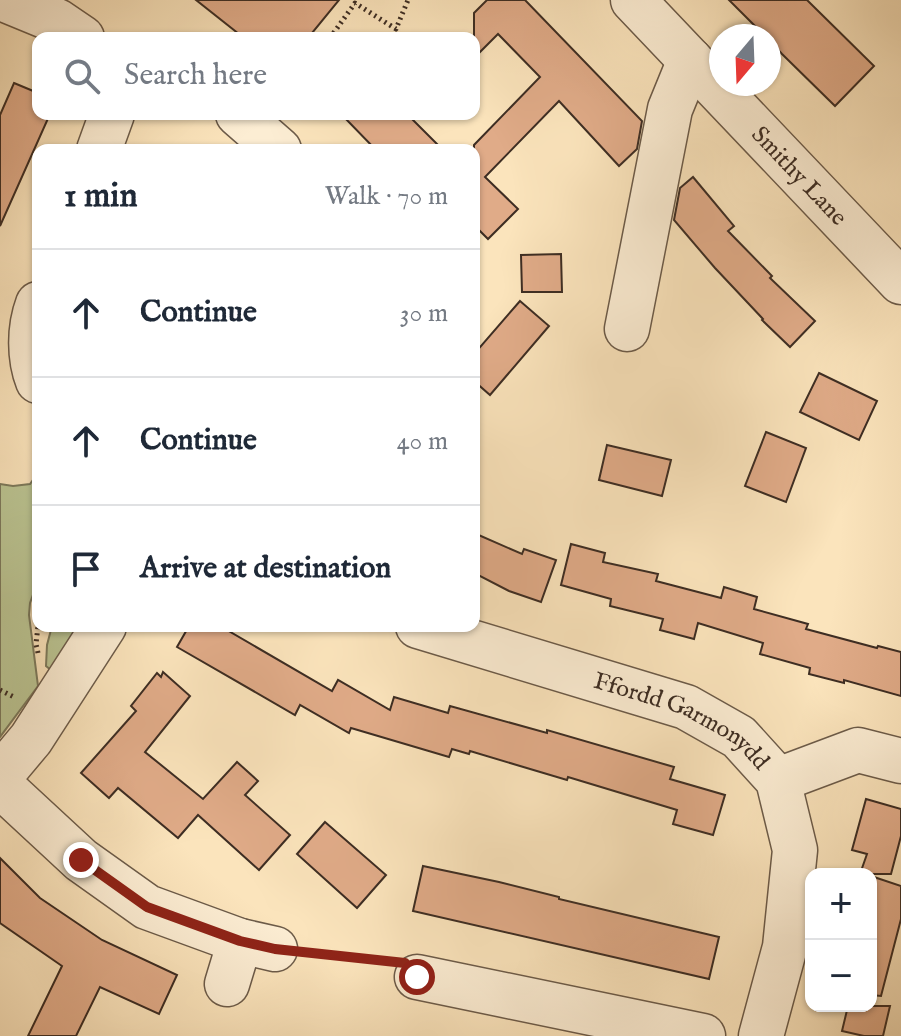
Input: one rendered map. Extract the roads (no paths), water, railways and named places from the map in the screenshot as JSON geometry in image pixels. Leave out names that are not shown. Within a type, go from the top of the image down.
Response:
[{"type":"street","points":[[6,0],[57,21],[73,32]]},
{"type":"street","name":"Smithy Lane","points":[[633,0],[901,282]]},
{"type":"street","points":[[627,329],[670,109],[690,60]]},
{"type":"street","points":[[101,144],[110,120]]},
{"type":"street","points":[[245,120],[272,144]]},
{"type":"street","points":[[32,319],[32,350]]},
{"type":"street","points":[[0,776],[31,739],[100,632]]},
{"type":"street","name":"Ffordd Garmonydd","points":[[438,632],[686,707],[739,737],[778,780],[795,850],[785,947],[761,1036]]},
{"type":"street","points":[[778,780],[858,750],[901,761]]},
{"type":"street","points":[[0,785],[81,860],[147,907],[258,945],[227,984]]},
{"type":"street","points":[[440,994],[703,1036]]}]
